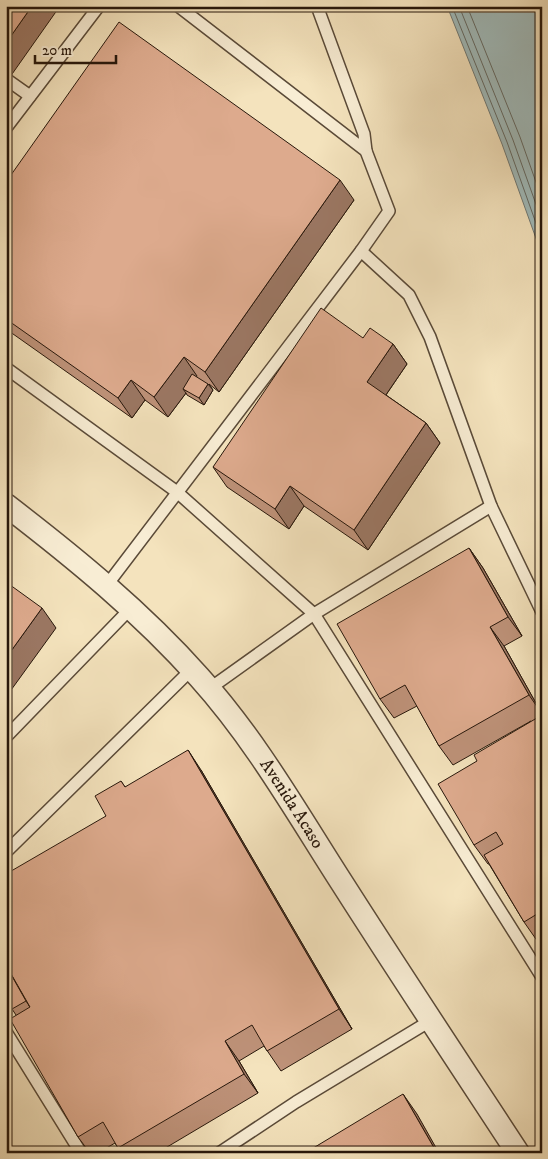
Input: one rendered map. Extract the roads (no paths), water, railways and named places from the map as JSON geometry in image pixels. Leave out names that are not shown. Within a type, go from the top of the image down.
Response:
[{"type":"street","name":"Avenida Acaso","points":[[6,505],[107,585],[192,669],[209,689],[267,766],[430,1021],[518,1153]]},
{"type":"lane","points":[[6,128],[99,6]]},
{"type":"lane","points":[[178,6],[366,151]]},
{"type":"lane","points":[[107,585],[361,251],[389,211],[366,151],[364,134],[317,6]]},
{"type":"lane","points":[[6,79],[30,96]]},
{"type":"lane","points":[[361,251],[408,295],[430,337],[491,506],[542,612]]},
{"type":"lane","points":[[6,368],[177,492],[314,614],[542,977]]},
{"type":"lane","points":[[209,689],[314,614],[491,506]]},
{"type":"lane","points":[[6,737],[131,608]]},
{"type":"lane","points":[[6,852],[192,669]]},
{"type":"lane","points":[[219,1153],[296,1102],[430,1021]]},
{"type":"lane","points":[[6,1032],[82,1153]]},
{"type":"water","points":[[447,6],[542,6],[542,255],[502,144]]}]
